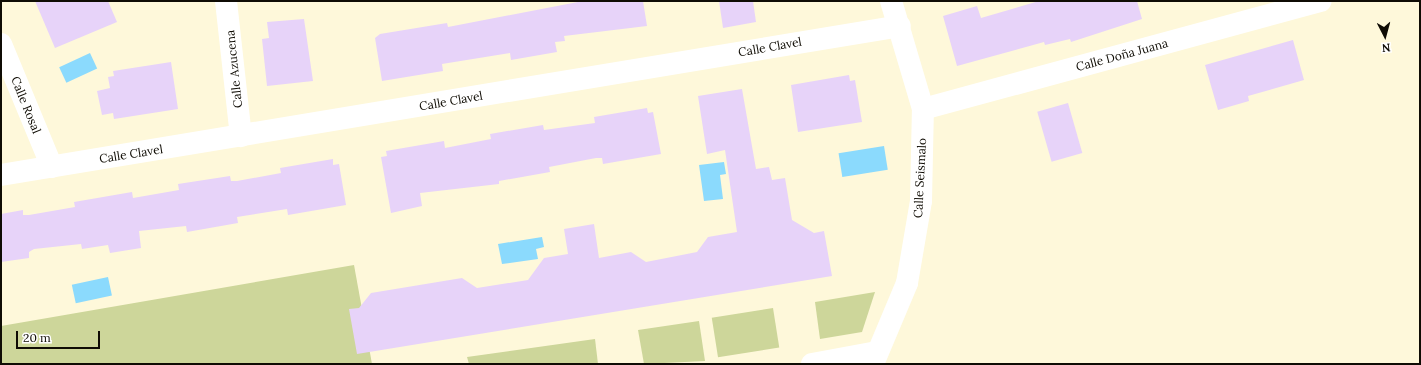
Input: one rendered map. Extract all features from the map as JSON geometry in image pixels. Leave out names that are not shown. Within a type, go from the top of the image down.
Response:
[{"type":"street","name":"Calle Azucena","points":[[226,1],[241,136]]},
{"type":"street","name":"Calle Seismalo","points":[[875,358],[907,283],[921,201],[923,109],[900,26],[891,1]]},
{"type":"street","name":"Calle Doña Juana","points":[[923,109],[1321,1]]},
{"type":"street","name":"Calle Clavel","points":[[1,175],[900,26]]},
{"type":"street","name":"Calle Rosal","points":[[1,44],[52,167]]},
{"type":"street","points":[[812,364],[875,358]]},
{"type":"green space","points":[[354,265],[372,364],[1,364],[1,326]]},
{"type":"green space","points":[[875,292],[862,332],[820,339],[815,302]]},
{"type":"green space","points":[[773,308],[779,348],[718,357],[712,318]]},
{"type":"green space","points":[[699,321],[705,361],[644,364],[638,330]]},
{"type":"green space","points":[[595,339],[598,364],[469,364],[467,357]]},
{"type":"water","points":[[90,53],[97,68],[66,83],[59,67]]},
{"type":"water","points":[[884,146],[888,170],[842,177],[839,153]]},
{"type":"water","points":[[724,162],[726,174],[720,175],[723,199],[704,201],[699,165]]},
{"type":"water","points":[[542,237],[544,247],[536,249],[538,259],[502,264],[498,244]]},
{"type":"water","points":[[108,277],[112,296],[76,303],[72,285]]},
{"type":"building","points":[[35,1],[108,1],[117,22],[55,48]]},
{"type":"building","points":[[583,1],[643,1],[647,26],[564,36],[565,41],[555,42],[557,52],[511,60],[510,53],[442,64],[443,71],[382,81],[375,38],[380,34],[447,23],[448,27]]},
{"type":"building","points":[[719,1],[753,1],[756,22],[723,28]]},
{"type":"building","points":[[1039,1],[1137,1],[1142,19],[1071,42],[1070,39],[1045,45],[1044,42],[957,66],[943,16],[977,6],[981,18]]},
{"type":"building","points":[[304,19],[313,81],[267,86],[262,39],[269,38],[267,22]]},
{"type":"building","points":[[1293,40],[1304,80],[1248,96],[1249,101],[1218,110],[1205,65]]},
{"type":"building","points":[[171,62],[178,109],[114,119],[113,113],[102,115],[97,91],[110,88],[108,77],[114,76],[113,71]]},
{"type":"building","points":[[849,75],[850,81],[855,80],[862,122],[798,132],[791,85]]},
{"type":"building","points":[[742,89],[756,169],[769,167],[772,180],[785,178],[792,220],[814,233],[824,231],[832,276],[357,354],[349,309],[359,308],[371,293],[462,278],[477,288],[528,280],[544,258],[568,254],[564,229],[594,224],[599,258],[631,252],[646,262],[697,252],[708,237],[737,232],[725,150],[707,154],[698,96]]},
{"type":"building","points":[[1068,103],[1082,153],[1052,162],[1037,112]]},
{"type":"building","points":[[647,108],[648,113],[653,112],[661,154],[603,164],[602,158],[596,158],[549,167],[550,172],[499,181],[499,184],[420,193],[422,206],[391,213],[381,157],[387,156],[386,151],[444,141],[445,148],[491,139],[490,134],[543,125],[544,130],[595,123],[594,117]]},
{"type":"building","points":[[333,159],[333,165],[339,164],[346,205],[288,215],[287,209],[237,217],[238,223],[187,232],[186,226],[139,231],[141,248],[110,253],[108,245],[82,249],[81,244],[34,249],[29,252],[29,258],[1,262],[1,214],[23,210],[23,215],[29,215],[75,207],[74,202],[132,192],[133,198],[179,190],[178,184],[230,176],[231,181],[237,181],[281,173],[280,168]]}]
